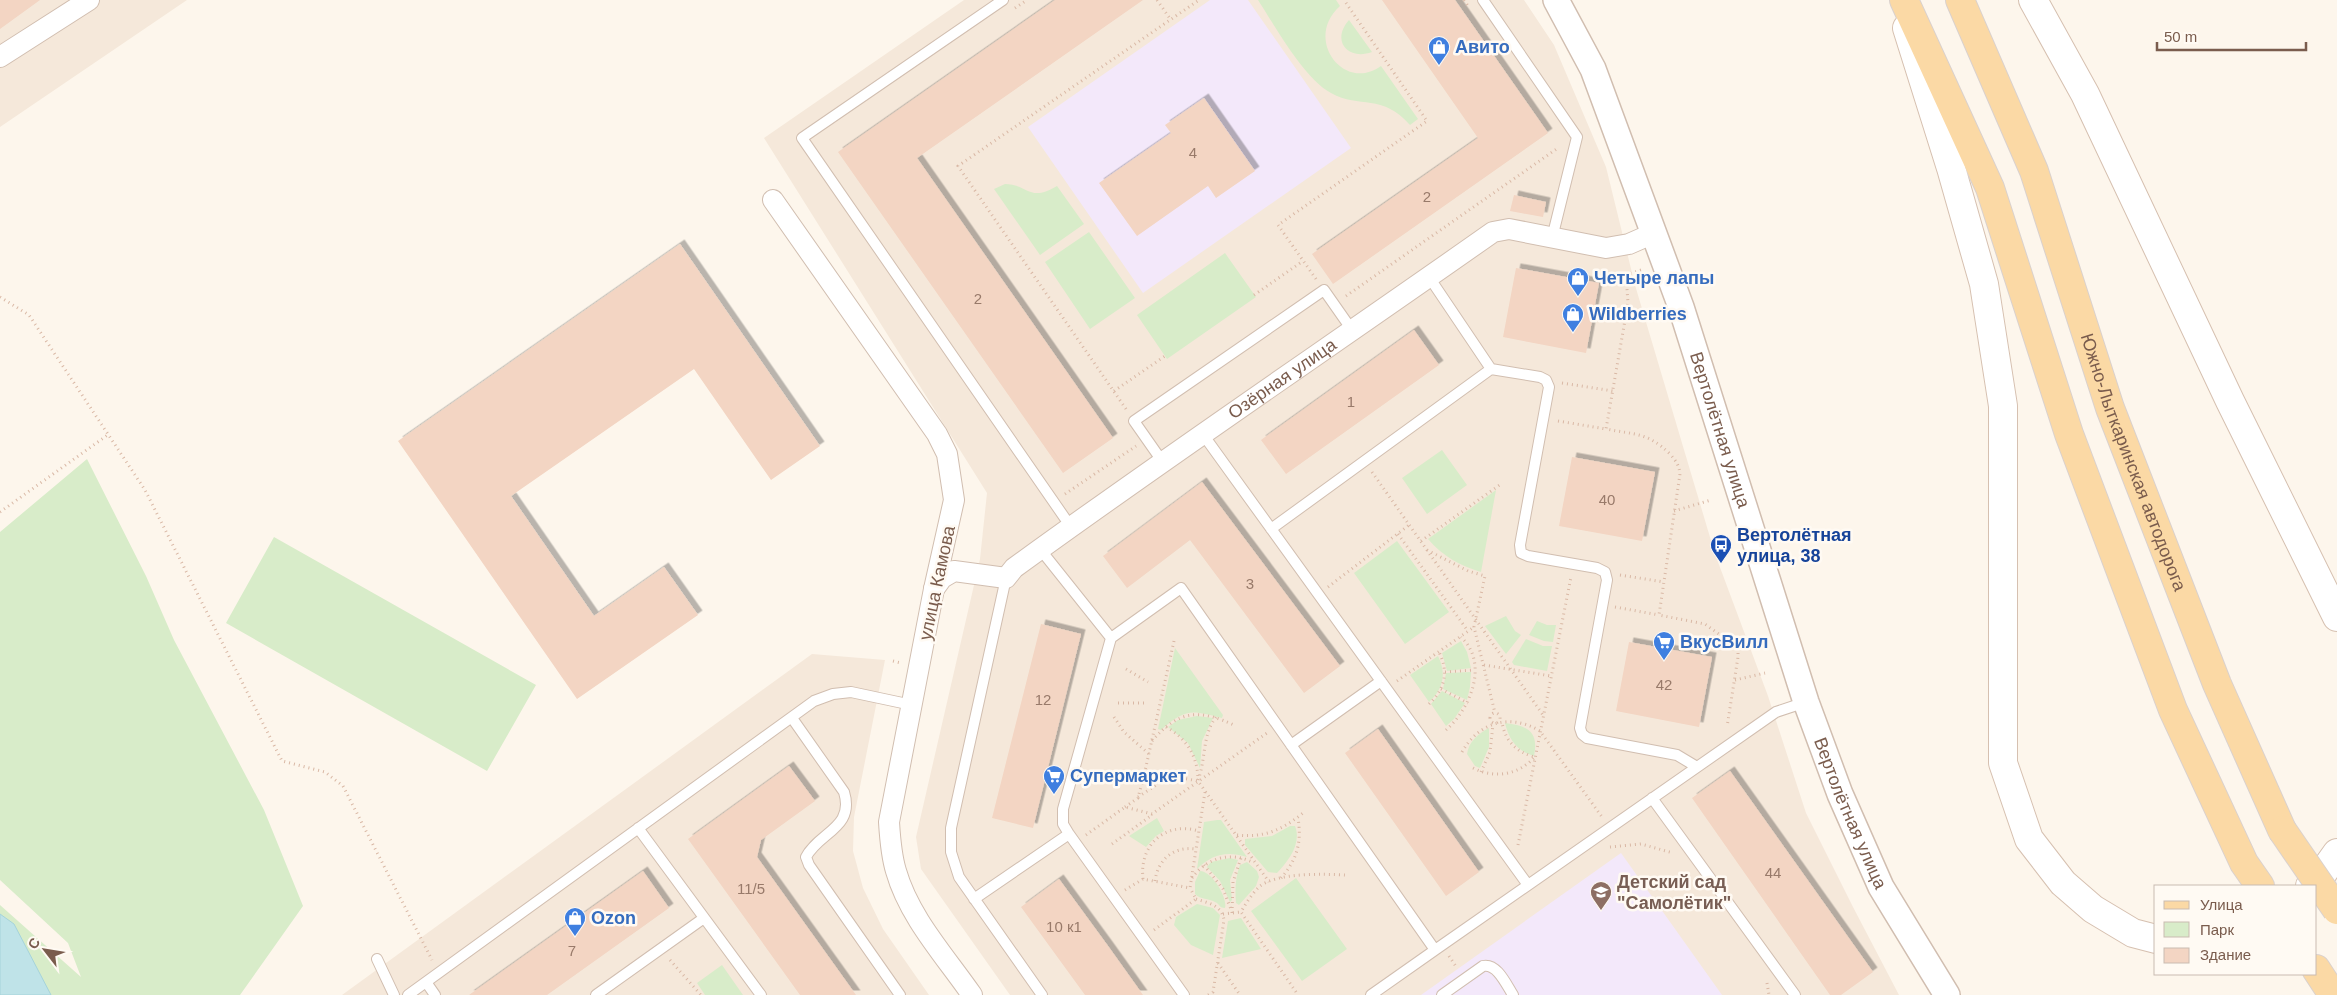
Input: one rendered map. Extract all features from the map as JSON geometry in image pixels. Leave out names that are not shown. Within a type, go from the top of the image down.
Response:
[{"type":"main road","points":[[1898,0],[1951,168],[1984,284],[2003,406],[2003,763],[2029,839],[2062,882],[2093,909],[2132,933],[2154,938]]},
{"type":"main road","points":[[1904,0],[1990,188],[2070,434],[2170,701],[2244,863],[2259,885]]},
{"type":"main road","name":"Южно-Лыткаринская автодорога","points":[[1960,0],[2034,171],[2110,408],[2213,674],[2282,830],[2337,910]]},
{"type":"main road","points":[[2033,0],[2085,94],[2230,401],[2337,617]]},
{"type":"main road","points":[[2311,885],[2322,874],[2337,853]]},
{"type":"main road","points":[[2317,970],[2334,995]]},
{"type":"street","points":[[0,57],[89,0]]},
{"type":"street","name":"Вертолётная улица","points":[[1556,0],[1593,69],[1684,316],[1806,702],[1840,794],[1881,887],[1947,995]]},
{"type":"street","name":"улица Камова","points":[[773,200],[937,434],[947,454],[954,500],[934,589],[889,822],[891,850],[896,873],[922,924],[972,995]]},
{"type":"street","name":"Озёрная улица","points":[[1006,578],[1014,568],[1162,461],[1245,406],[1493,232],[1509,229],[1606,248],[1629,244],[1654,233]]},
{"type":"street","points":[[934,589],[942,578],[954,571],[1006,578]]},
{"type":"lane","points":[[1003,0],[802,138],[1071,527]]},
{"type":"lane","points":[[1483,0],[1577,137],[1552,238]]},
{"type":"lane","points":[[1429,277],[1491,369]]},
{"type":"lane","points":[[1162,461],[1134,421],[1324,290],[1352,330]]},
{"type":"lane","points":[[1270,529],[1491,369],[1540,377],[1546,380],[1549,387],[1520,546],[1522,553],[1528,556],[1597,568],[1605,572],[1607,580],[1580,728],[1582,734],[1587,738],[1676,755],[1697,767]]},
{"type":"lane","points":[[1202,433],[1528,885]]},
{"type":"lane","points":[[1040,549],[1110,638]]},
{"type":"lane","points":[[1006,578],[951,828],[952,852],[959,877],[1042,995]]},
{"type":"lane","points":[[1184,995],[1063,824],[1063,809],[1110,638],[1181,588],[1435,950]]},
{"type":"lane","points":[[1291,745],[1383,685]]},
{"type":"lane","points":[[408,995],[814,701],[833,694],[851,692],[912,706]]},
{"type":"lane","points":[[1371,995],[1776,712],[1806,702]]},
{"type":"lane","points":[[792,718],[844,792],[847,803],[844,816],[836,828],[811,847],[806,857],[808,865],[900,995]]},
{"type":"lane","points":[[1652,798],[1795,995]]},
{"type":"lane","points":[[638,828],[761,995]]},
{"type":"lane","points":[[974,899],[1072,838]]},
{"type":"lane","points":[[596,995],[704,918]]},
{"type":"lane","points":[[376,959],[394,995]]},
{"type":"lane","points":[[1442,995],[1482,966],[1489,965],[1494,968],[1513,995]]},
{"type":"lane","points":[[426,982],[435,995]]},
{"type":"path","points":[[1011,11],[1027,0]]},
{"type":"path","points":[[1157,0],[1171,20]]},
{"type":"path","points":[[1060,487],[1066,495],[1140,444],[1128,426],[1134,421],[958,166],[1199,0]]},
{"type":"path","points":[[1323,275],[1316,279],[1278,225],[1427,121],[1344,0]]},
{"type":"path","points":[[1464,0],[1470,8]]},
{"type":"path","points":[[1340,300],[1565,144]]},
{"type":"path","points":[[1254,295],[1304,261]]},
{"type":"path","points":[[1606,429],[1628,302],[1626,275],[1641,270]]},
{"type":"path","points":[[0,298],[29,315],[109,434],[157,512],[282,761],[325,772],[343,786],[438,972]]},
{"type":"path","points":[[1114,391],[1165,356]]},
{"type":"path","points":[[1546,380],[1613,391]]},
{"type":"path","points":[[1543,418],[1653,439],[1676,461],[1680,474],[1658,615]]},
{"type":"path","points":[[0,512],[109,434]]},
{"type":"path","points":[[1364,461],[1544,714]]},
{"type":"path","points":[[1421,541],[1501,484]]},
{"type":"path","points":[[1674,511],[1711,500]]},
{"type":"path","points":[[1318,594],[1409,525]]},
{"type":"path","points":[[1398,534],[1468,632]]},
{"type":"path","points":[[1383,685],[1439,652],[1468,632],[1477,621],[1485,576],[1468,571],[1426,550]]},
{"type":"path","points":[[1514,866],[1574,564]]},
{"type":"path","points":[[1605,572],[1664,582]]},
{"type":"path","points":[[1602,605],[1706,624],[1734,643],[1738,648],[1738,657],[1724,748]]},
{"type":"path","points":[[1462,752],[1472,737],[1494,724],[1501,717],[1495,713],[1474,627]]},
{"type":"path","points":[[1446,730],[1460,716],[1468,703],[1473,688],[1474,670],[1469,650],[1461,637]]},
{"type":"path","points":[[1138,798],[1174,641]]},
{"type":"path","points":[[1429,704],[1441,690],[1445,672],[1439,652]]},
{"type":"path","points":[[1484,665],[1551,676]]},
{"type":"path","points":[[1126,669],[1148,682]]},
{"type":"path","points":[[1445,672],[1474,670]]},
{"type":"path","points":[[1735,680],[1765,673]]},
{"type":"path","points":[[1441,690],[1468,703]]},
{"type":"path","points":[[1118,702],[1146,704]]},
{"type":"path","points":[[1481,772],[1490,752],[1494,724],[1490,718],[1495,713]]},
{"type":"path","points":[[1152,741],[1172,721],[1184,716],[1196,714],[1216,717],[1236,726]]},
{"type":"path","points":[[1114,717],[1124,732],[1149,754]]},
{"type":"path","points":[[1198,781],[1203,768],[1204,750],[1216,717]]},
{"type":"path","points":[[1494,724],[1502,722],[1523,723],[1540,731],[1610,828]]},
{"type":"path","points":[[1502,722],[1512,745],[1518,751],[1535,757]]},
{"type":"path","points":[[1112,844],[1277,726]]},
{"type":"path","points":[[1166,727],[1181,737],[1192,753],[1198,781],[1269,882]]},
{"type":"path","points":[[1473,768],[1481,772],[1498,775],[1514,772],[1535,757]]},
{"type":"path","points":[[1145,770],[1198,781]]},
{"type":"path","points":[[1072,838],[1125,807],[1170,776]]},
{"type":"path","points":[[1205,791],[1190,888],[1196,899],[1213,904],[1223,914]]},
{"type":"path","points":[[1125,807],[1152,814]]},
{"type":"path","points":[[1236,835],[1248,836],[1273,832],[1284,828],[1303,813]]},
{"type":"path","points":[[1281,879],[1296,857],[1300,830],[1298,817]]},
{"type":"path","points":[[1143,879],[1142,860],[1150,844],[1157,837],[1172,829],[1181,828],[1199,831]]},
{"type":"path","points":[[1607,847],[1641,844],[1678,854]]},
{"type":"path","points":[[1155,881],[1160,863],[1166,856],[1184,848],[1196,849]]},
{"type":"path","points":[[1192,878],[1204,865],[1221,857],[1241,858],[1256,864]]},
{"type":"path","points":[[1232,913],[1233,882],[1241,858]]},
{"type":"path","points":[[1204,865],[1223,889],[1232,913]]},
{"type":"path","points":[[1223,914],[1241,912],[1261,885],[1269,882],[1310,873],[1346,875]]},
{"type":"path","points":[[1114,898],[1143,879],[1190,888]]},
{"type":"path","points":[[1144,939],[1196,899]]},
{"type":"path","points":[[1241,912],[1296,992]]},
{"type":"path","points":[[1208,995],[1213,992],[1223,914]]},
{"type":"path","points":[[658,951],[675,965],[701,995]]},
{"type":"path","points":[[1218,963],[1240,995]]},
{"type":"path","points":[[1767,983],[1769,995]]},
{"type":"shaded area","points":[[0,0],[187,0],[0,127]]},
{"type":"shaded area","points":[[964,0],[1524,0],[1554,45],[1606,167],[1635,285],[1715,554],[1768,696],[1806,813],[1899,995],[1010,995],[921,869],[916,837],[980,559],[987,493],[764,138]]},
{"type":"shaded area","points":[[1210,0],[1248,0],[1351,148],[1143,293],[1028,127]]},
{"type":"shaded area","points":[[812,654],[885,660],[854,817],[853,851],[863,888],[883,929],[929,995],[342,995]]},
{"type":"shaded area","name":"Детский сад \"Самолётик\"","points":[[1621,853],[1722,995],[1421,995]]},
{"type":"green space","points":[[1258,0],[1336,0],[1340,6],[1330,19],[1326,33],[1327,47],[1333,59],[1342,68],[1354,73],[1367,73],[1381,66],[1418,119],[1410,125],[1400,115],[1390,109],[1380,105],[1342,98],[1321,86],[1291,51]]},
{"type":"green space","points":[[1349,20],[1372,52],[1355,54],[1344,47],[1341,35]]},
{"type":"green space","points":[[1005,184],[1034,193],[1048,191],[1057,186],[1084,224],[1040,255],[994,189]]},
{"type":"green space","points":[[1089,232],[1135,298],[1090,329],[1045,262]]},
{"type":"green space","points":[[1225,253],[1256,297],[1167,359],[1137,315]]},
{"type":"green space","points":[[1442,450],[1467,485],[1427,514],[1402,478]]},
{"type":"green space","points":[[87,459],[146,576],[174,640],[264,810],[303,906],[240,995],[0,995],[0,905],[81,977],[68,943],[0,880],[0,532]]},
{"type":"green space","points":[[1496,490],[1481,572],[1452,560],[1428,539]]},
{"type":"green space","points":[[274,537],[536,685],[487,771],[226,623]]},
{"type":"green space","points":[[1397,541],[1449,612],[1405,644],[1354,573]]},
{"type":"green space","points":[[1506,616],[1515,631],[1521,635],[1506,654],[1485,626]]},
{"type":"green space","points":[[1537,621],[1547,625],[1556,625],[1553,642],[1544,641],[1529,635]]},
{"type":"green space","points":[[1526,639],[1543,646],[1552,646],[1547,671],[1514,665],[1512,662]]},
{"type":"green space","points":[[1461,641],[1467,652],[1471,668],[1447,671],[1442,653]]},
{"type":"green space","points":[[1175,648],[1223,715],[1222,718],[1196,712],[1183,714],[1161,730],[1158,729]]},
{"type":"green space","points":[[1438,656],[1443,675],[1442,681],[1438,692],[1429,702],[1410,675]]},
{"type":"green space","points":[[1471,672],[1467,700],[1443,689],[1446,673]]},
{"type":"green space","points":[[1442,691],[1465,703],[1454,719],[1446,726],[1431,704]]},
{"type":"green space","points":[[1197,716],[1213,718],[1202,741],[1200,768],[1188,743],[1168,727],[1178,720]]},
{"type":"green space","points":[[1505,723],[1520,726],[1530,731],[1535,741],[1534,756],[1518,748],[1511,740]]},
{"type":"green space","points":[[1489,728],[1489,747],[1480,768],[1475,766],[1467,754],[1475,738]]},
{"type":"green space","points":[[1157,818],[1164,831],[1156,836],[1146,847],[1129,836]]},
{"type":"green space","points":[[1221,820],[1247,857],[1233,854],[1220,855],[1197,869],[1204,822]]},
{"type":"green space","points":[[1290,826],[1295,826],[1297,833],[1293,852],[1277,873],[1268,872],[1245,845],[1245,839],[1272,836]]},
{"type":"green space","points":[[1230,858],[1238,860],[1230,880],[1232,900],[1230,902],[1220,881],[1207,867],[1211,862]]},
{"type":"green space","points":[[1247,862],[1257,871],[1259,877],[1256,886],[1239,905],[1236,903],[1237,875],[1240,865]]},
{"type":"green space","points":[[1200,871],[1205,872],[1214,880],[1222,892],[1225,908],[1195,894],[1195,882]]},
{"type":"green space","points":[[1296,878],[1347,949],[1302,981],[1251,911]]},
{"type":"green space","points":[[1197,904],[1213,908],[1220,915],[1213,955],[1191,945],[1174,925],[1176,917]]},
{"type":"green space","points":[[1241,918],[1261,949],[1222,958],[1228,921]]},
{"type":"green space","points":[[722,965],[743,995],[705,995],[697,983]]},
{"type":"water","points":[[0,914],[14,924],[51,995],[0,995]]},
{"type":"building","points":[[0,0],[40,0],[0,29]]},
{"type":"building","points":[[1055,0],[1143,0],[917,158],[1113,438],[1063,473],[838,152]]},
{"type":"building","points":[[1382,0],[1455,0],[1548,133],[1333,284],[1312,254],[1478,138]]},
{"type":"building","points":[[1204,98],[1255,171],[1216,198],[1208,186],[1137,236],[1099,183],[1171,133],[1165,125]]},
{"type":"building","points":[[1514,195],[1546,202],[1543,217],[1510,211]]},
{"type":"building","points":[[680,244],[820,446],[771,480],[694,369],[511,496],[594,616],[664,567],[698,615],[577,699],[398,441]]},
{"type":"building","points":[[1516,268],[1599,283],[1586,353],[1503,337]]},
{"type":"building","points":[[1414,330],[1439,365],[1286,474],[1261,440]]},
{"type":"building","points":[[1572,457],[1655,472],[1642,541],[1559,526]]},
{"type":"building","points":[[1202,482],[1340,666],[1304,693],[1190,540],[1127,588],[1103,556]]},
{"type":"building","points":[[1041,624],[1081,634],[1033,828],[992,818]]},
{"type":"building","points":[[1629,642],[1712,657],[1699,727],[1616,711]]},
{"type":"building","points":[[1378,729],[1479,872],[1446,896],[1345,753]]},
{"type":"building","points":[[789,766],[815,801],[761,840],[757,857],[856,995],[800,995],[688,839]]},
{"type":"building","points":[[1730,771],[1873,972],[1841,995],[1830,995],[1692,798]]},
{"type":"building","points":[[643,871],[669,908],[547,995],[469,995]]},
{"type":"building","points":[[1059,879],[1143,995],[1085,995],[1021,907]]},
{"type":"place","name":"Авито","points":[[1439,66]]},
{"type":"place","name":"Четыре лапы","points":[[1578,297]]},
{"type":"place","name":"Wildberries","points":[[1573,333]]},
{"type":"place","name":"Вертолётная улица, 38","points":[[1721,564]]},
{"type":"place","name":"ВкусВилл","points":[[1664,661]]},
{"type":"place","name":"Супермаркет","points":[[1054,795]]},
{"type":"place","name":"Детский сад \"Самолётик\"","points":[[1601,911]]},
{"type":"place","name":"Ozon","points":[[575,937]]}]
